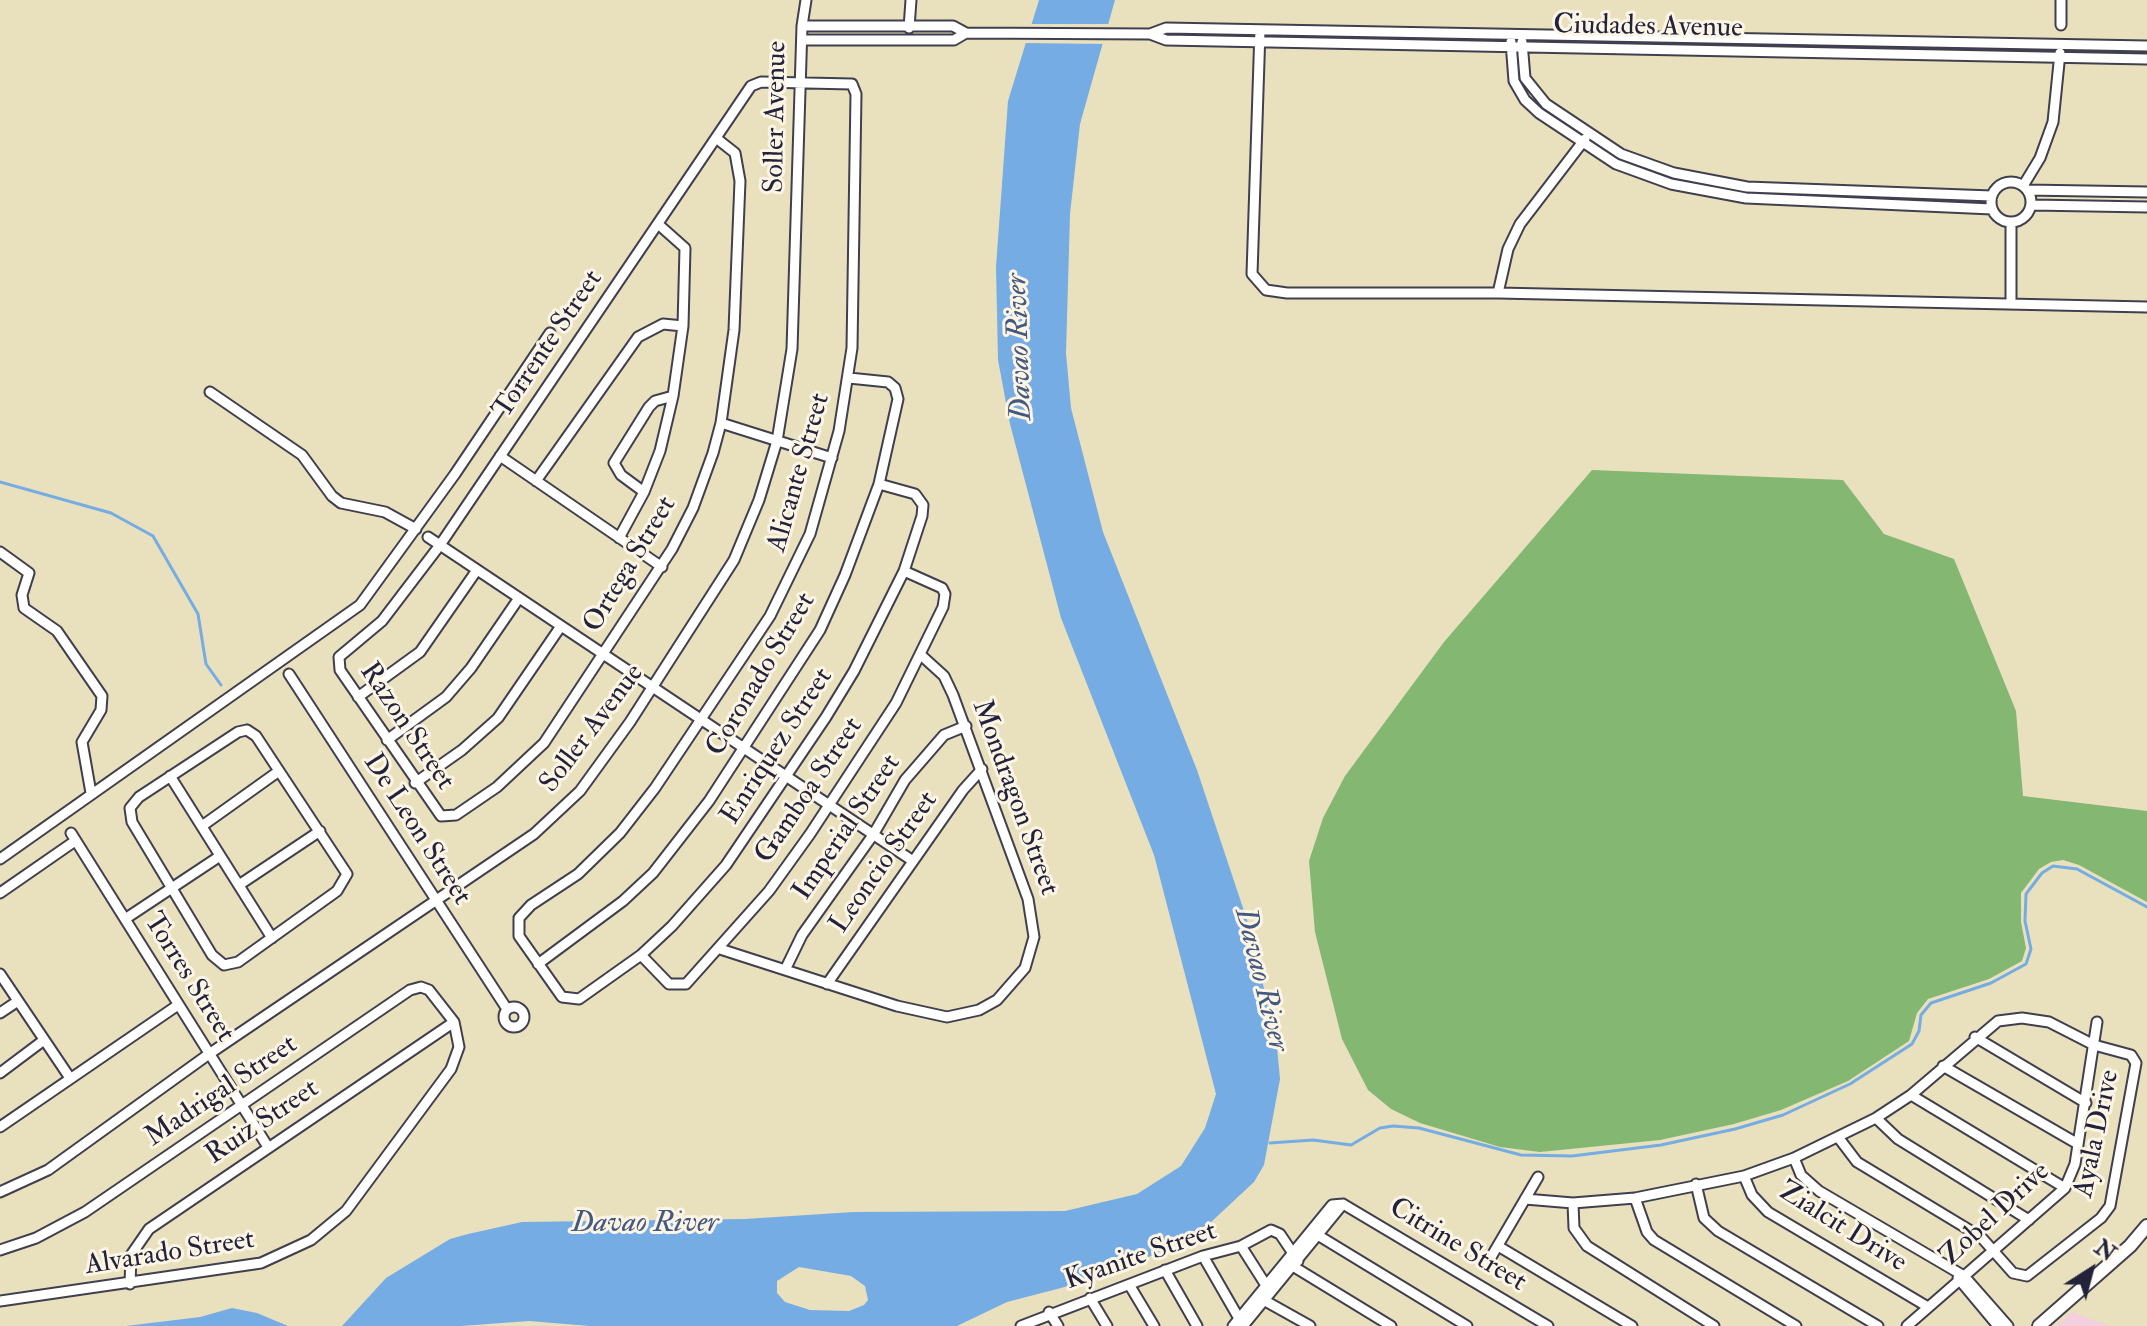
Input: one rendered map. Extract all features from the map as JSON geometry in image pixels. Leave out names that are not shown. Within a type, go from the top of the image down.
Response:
[{"type":"street","name":"Soller Avenue","points":[[0,1192],[48,1170],[209,1054],[534,834],[560,811],[606,757],[653,688],[734,560],[759,500],[777,441],[794,327],[802,26],[806,0]]},
{"type":"street","points":[[909,40],[911,0]]},
{"type":"street","points":[[2061,0],[2061,25]]},
{"type":"street","name":"Ciudades Avenue","points":[[802,26],[953,26],[969,33],[1148,34],[1166,40],[2147,59]]},
{"type":"street","name":"Ciudades Avenue","points":[[1148,34],[1166,28],[2147,46]]},
{"type":"street","points":[[1260,30],[1252,266],[1258,284],[1266,290],[1287,293],[1498,293],[2147,307]]},
{"type":"street","name":"Ciudades Avenue","points":[[802,40],[954,40],[969,33]]},
{"type":"street","points":[[1511,34],[1514,81],[1525,100],[1616,164],[1671,184],[1746,198],[1992,209]]},
{"type":"street","points":[[1522,34],[1525,78],[1533,93],[1621,154],[1674,173],[1747,187],[1785,190],[1992,196]]},
{"type":"street","points":[[2032,205],[2025,188],[2053,122],[2060,45]]},
{"type":"street","name":"Torrente Street","points":[[339,657],[382,621],[440,545],[754,84],[801,81]]},
{"type":"street","name":"Alicante Street","points":[[538,964],[519,936],[517,923],[531,905],[578,874],[620,833],[740,665],[792,577],[810,534],[832,458],[849,378],[854,319],[856,89],[848,81],[801,81]]},
{"type":"street","points":[[1498,293],[1508,249],[1520,224],[1589,134]]},
{"type":"street","name":"Ortega Street","points":[[446,818],[456,815],[525,765],[552,732],[662,567],[693,508],[721,423],[734,330],[740,181],[735,153],[716,138]]},
{"type":"street","points":[[2032,205],[2025,218],[2011,223],[2001,220],[1992,209],[1992,196],[2005,183],[2025,188],[2147,192]]},
{"type":"street","points":[[1784,201],[1785,190]]},
{"type":"street","points":[[2032,205],[2147,207]]},
{"type":"street","points":[[2011,223],[2011,304]]},
{"type":"street","points":[[619,538],[644,492],[660,451],[673,396],[683,326],[685,248],[658,224]]},
{"type":"street","points":[[536,481],[638,337],[663,324],[683,326]]},
{"type":"street","points":[[0,859],[351,613],[369,595],[416,529],[550,333]]},
{"type":"street","name":"Coronado Street","points":[[538,964],[623,901],[653,873],[745,749],[820,630],[845,575],[879,484],[898,399],[895,388],[881,380],[849,378]]},
{"type":"street","points":[[210,392],[302,455],[332,496],[341,503],[394,515],[416,529]]},
{"type":"street","points":[[644,492],[616,470],[615,457],[649,407],[655,401],[673,396]]},
{"type":"street","points":[[721,423],[832,458]]},
{"type":"street","points":[[500,456],[662,567]]},
{"type":"street","name":"Enriquez Street","points":[[538,964],[568,999],[579,999],[641,955],[702,894],[786,777],[854,671],[904,571],[923,505],[915,494],[879,484]]},
{"type":"street","points":[[428,537],[913,861]]},
{"type":"street","points":[[0,552],[29,573],[22,595],[24,608],[57,631],[102,696],[101,710],[82,742],[91,793]]},
{"type":"street","points":[[358,697],[420,652],[477,570]]},
{"type":"street","name":"Gamboa Street","points":[[641,955],[657,974],[676,986],[686,984],[769,891],[829,805],[896,703],[922,656],[945,594],[934,584],[904,571]]},
{"type":"street","points":[[387,740],[446,697],[471,668],[519,598]]},
{"type":"street","points":[[415,783],[462,750],[498,718],[561,626]]},
{"type":"street","name":"Mondragon Street","points":[[720,949],[827,984],[947,1017],[979,1010],[1013,984],[1030,953],[1034,921],[966,726],[944,676],[922,656]]},
{"type":"street","name":"Razon Street","points":[[339,657],[340,670],[415,783],[435,810],[446,818]]},
{"type":"street","name":"De Leon Street","points":[[289,674],[507,1009]]},
{"type":"street","name":"Imperial Street","points":[[785,970],[802,935],[873,835],[905,780],[944,735],[966,726]]},
{"type":"street","points":[[242,730],[256,736],[279,771],[344,867],[346,880],[337,891],[238,962],[224,965],[212,955],[130,815],[139,797],[242,730]]},
{"type":"street","name":"Leoncio Street","points":[[827,984],[982,769]]},
{"type":"street","points":[[202,826],[279,771]]},
{"type":"street","points":[[170,776],[272,938]]},
{"type":"street","points":[[239,885],[320,831]]},
{"type":"street","name":"Torres Street","points":[[0,893],[73,837],[268,1147]]},
{"type":"street","points":[[125,919],[220,856]]},
{"type":"street","points":[[0,974],[70,1078]]},
{"type":"street","name":"Madrigal Street","points":[[0,1250],[36,1238],[85,1212],[415,988],[429,990],[454,1022]]},
{"type":"street","points":[[0,1013],[18,1001]]},
{"type":"street","points":[[0,1127],[178,1005]]},
{"type":"street","points":[[1525,1199],[1573,1203],[1635,1198],[1744,1176],[1794,1158],[1876,1118],[1911,1095],[1975,1037],[1998,1021],[2022,1018],[2049,1022],[2094,1045]]},
{"type":"street","name":"Ruiz Street","points":[[130,1284],[131,1255],[149,1229],[454,1022]]},
{"type":"street","name":"Alvarado Street","points":[[0,1301],[261,1263],[290,1252],[328,1228],[346,1211],[451,1069],[459,1047],[454,1022]]},
{"type":"street","name":"Zobel Drive","points":[[1907,1326],[2065,1188],[2086,1103],[2097,1022]]},
{"type":"street","points":[[1975,1037],[2086,1103]]},
{"type":"street","points":[[0,1073],[44,1040]]},
{"type":"street","name":"Ayala Drive","points":[[1995,1250],[2013,1273],[2027,1276],[2101,1218],[2110,1206],[2136,1063],[2124,1052],[2094,1045]]},
{"type":"street","points":[[1943,1066],[2078,1144]]},
{"type":"street","points":[[1911,1095],[2065,1188]]},
{"type":"street","points":[[1876,1118],[1898,1139],[2029,1220]]},
{"type":"street","points":[[1838,1137],[1857,1162],[1981,1237],[1995,1250]]},
{"type":"street","points":[[1794,1158],[1801,1175],[1812,1187],[1960,1277],[2008,1326]]},
{"type":"street","name":"Zialcit Drive","points":[[1744,1176],[1752,1195],[1768,1212],[1928,1307]]},
{"type":"street","points":[[1487,1264],[1538,1177]]},
{"type":"street","points":[[1696,1184],[1704,1218],[1718,1231],[1878,1326]]},
{"type":"street","points":[[1635,1198],[1647,1232],[1654,1240],[1796,1326]]},
{"type":"street","points":[[1573,1203],[1574,1228],[1587,1246],[1714,1326]]},
{"type":"street","name":"Citrine Street","points":[[1314,1233],[1343,1204],[1541,1324]]},
{"type":"street","points":[[2039,1326],[2119,1256],[2147,1226]]},
{"type":"street","name":"Kyanite Street","points":[[1021,1326],[1049,1312],[1130,1286],[1203,1256],[1241,1246],[1275,1230],[1293,1261]]},
{"type":"street","points":[[1203,1256],[1238,1324],[1314,1233],[1467,1326]]},
{"type":"street","points":[[1241,1246],[1265,1294],[1310,1326]]},
{"type":"street","points":[[1498,1246],[1632,1326]]},
{"type":"street","points":[[1293,1261],[1391,1326]]},
{"type":"street","points":[[1165,1270],[1197,1326]]},
{"type":"street","points":[[1130,1286],[1154,1326]]},
{"type":"street","points":[[1090,1298],[1107,1326]]},
{"type":"street","points":[[1987,1307],[1998,1326]]},
{"type":"street","points":[[1049,1312],[1058,1326]]},
{"type":"shaded area","points":[[2072,1312],[2110,1326],[2056,1326]]},
{"type":"green space","points":[[1592,470],[1843,480],[1884,534],[1954,559],[2016,711],[2023,796],[2147,811],[2147,902],[2079,865],[2063,860],[2051,862],[2039,869],[2021,893],[2021,922],[2026,948],[2022,961],[1989,979],[1928,999],[1917,1013],[1909,1041],[1848,1081],[1781,1110],[1734,1124],[1660,1140],[1540,1152],[1500,1147],[1420,1123],[1391,1109],[1368,1090],[1342,1039],[1315,932],[1309,861],[1323,818],[1345,776],[1444,642]]},
{"type":"water","name":"Davao River","points":[[1039,0],[1115,0],[1080,124],[1070,214],[1066,353],[1071,408],[1103,532],[1197,770],[1252,935],[1277,1047],[1280,1079],[1264,1165],[1254,1182],[1210,1223],[1157,1253],[1111,1275],[1007,1302],[957,1326],[590,1326],[529,1321],[461,1326],[342,1326],[386,1278],[450,1239],[468,1234],[522,1222],[745,1219],[853,1212],[1065,1211],[1137,1194],[1181,1166],[1205,1128],[1216,1094],[1154,855],[1061,618],[1010,424],[998,360],[996,267],[1008,101]],"holes":[[[799,1267],[851,1276],[865,1286],[868,1300],[849,1311],[810,1310],[785,1302],[777,1293],[777,1281]]]},
{"type":"water","points":[[232,1308],[257,1313],[288,1326],[126,1326],[200,1317]]},
{"type":"pier","points":[[1027,24],[1113,24],[1108,44],[1021,43]]},
{"type":"waterway","points":[[0,482],[111,513],[153,536],[198,614],[206,664],[221,685]]},
{"type":"waterway","points":[[1270,1143],[1313,1140],[1351,1145],[1380,1128],[1393,1126],[1419,1128],[1521,1155],[1572,1156],[1661,1145],[1735,1129],[1783,1115],[1850,1084],[1912,1044],[1919,1031],[1921,1015],[1931,1003],[1991,983],[2026,964],[2031,949],[2025,921],[2026,894],[2042,873],[2053,866],[2077,869],[2147,907]]}]
